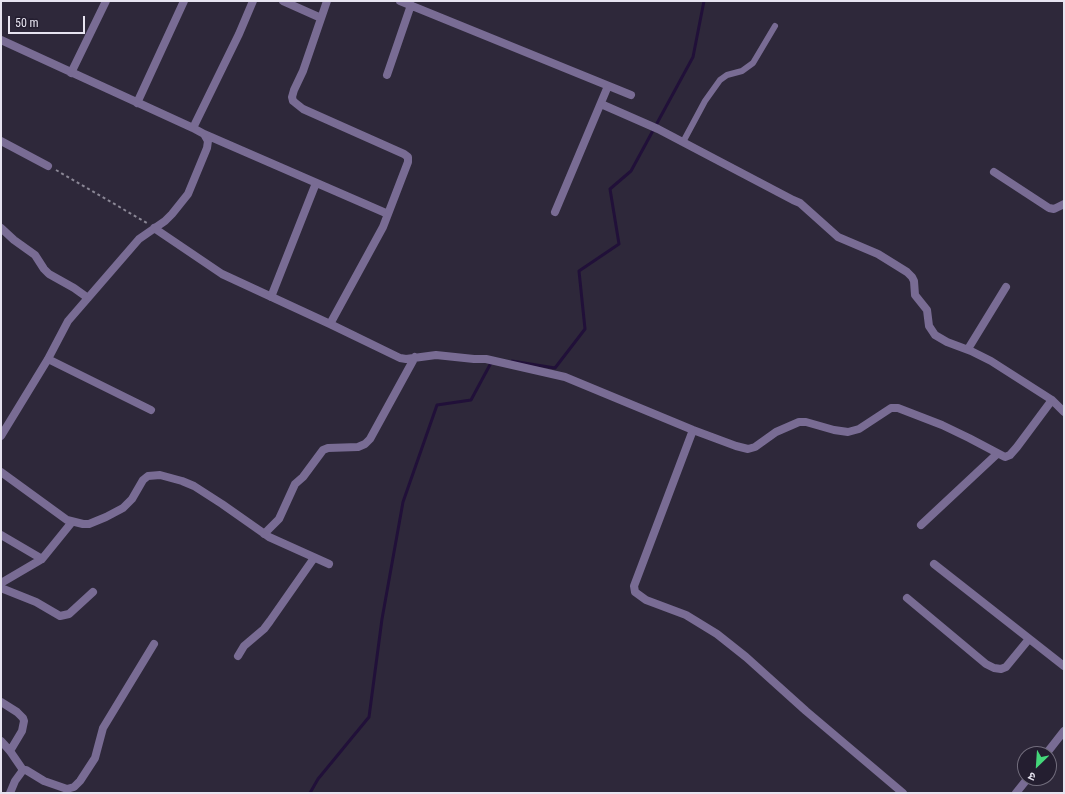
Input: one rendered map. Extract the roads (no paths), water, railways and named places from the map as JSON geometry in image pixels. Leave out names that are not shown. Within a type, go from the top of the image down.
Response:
[{"type":"street","points":[[71,73],[106,1]]},
{"type":"street","points":[[137,103],[184,1]]},
{"type":"street","points":[[193,128],[239,34],[253,1]]},
{"type":"street","points":[[283,1],[322,18]]},
{"type":"street","points":[[327,1],[322,18],[294,90],[292,97],[293,101],[303,109],[408,157],[405,171],[383,227],[330,324]]},
{"type":"street","points":[[400,1],[631,95]]},
{"type":"street","points":[[387,75],[411,5]]},
{"type":"street","points":[[1,40],[204,134],[388,214]]},
{"type":"street","points":[[555,212],[608,86]]},
{"type":"street","points":[[600,104],[646,123],[794,200],[838,237],[878,254],[907,272],[914,281],[915,295],[927,310],[931,330],[940,338],[968,349],[991,361],[1052,400],[1064,412]]},
{"type":"street","points":[[1,436],[48,359],[68,321],[139,239],[172,214],[188,194],[207,148],[208,141],[204,134]]},
{"type":"street","points":[[1,142],[48,166]]},
{"type":"street","points":[[994,172],[1049,208],[1054,209],[1064,204]]},
{"type":"street","points":[[271,297],[316,183]]},
{"type":"street","points":[[1,228],[14,240],[35,255],[49,274],[88,298]]},
{"type":"street","points":[[154,228],[222,274],[400,358],[406,359],[436,355],[486,359],[565,377],[693,430],[748,449],[755,447],[776,432],[799,422],[806,422],[834,430],[848,432],[859,429],[892,408],[898,408],[969,438],[1005,457],[1010,455],[1052,400]]},
{"type":"street","points":[[968,349],[1006,287]]},
{"type":"street","points":[[264,534],[279,519],[295,484],[303,477],[323,450],[328,448],[358,447],[365,444],[370,439],[415,358]]},
{"type":"street","points":[[48,359],[150,410]]},
{"type":"street","points":[[693,430],[634,586],[635,592],[646,600],[686,615],[717,634],[746,657],[806,711],[903,793]]},
{"type":"street","points":[[921,525],[997,454]]},
{"type":"street","points":[[1,472],[72,522],[83,524],[89,524],[106,517],[128,504],[143,480],[148,476],[160,475],[182,481],[194,486],[222,504],[264,534],[329,564]]},
{"type":"street","points":[[1,583],[42,559],[72,522]]},
{"type":"street","points":[[1,535],[42,559]]},
{"type":"street","points":[[238,656],[244,646],[264,629],[314,558]]},
{"type":"street","points":[[934,564],[1064,666]]},
{"type":"street","points":[[1,588],[36,602],[60,616],[69,614],[93,592]]},
{"type":"street","points":[[907,598],[986,664],[994,668],[1001,669],[1006,667],[1029,639]]},
{"type":"street","points":[[1,742],[10,751],[23,770],[26,770],[44,781],[62,788],[67,789],[74,787],[85,775],[95,758],[103,728],[154,644]]},
{"type":"street","points":[[1,702],[17,712],[24,721],[22,731],[10,751]]},
{"type":"street","points":[[1052,746],[1064,731]]},
{"type":"street","points":[[10,793],[15,781],[23,770]]},
{"type":"lane","points":[[683,142],[705,101],[720,80],[727,75],[742,71],[753,63],[775,26]]},
{"type":"waterway","points":[[512,361],[555,368],[585,329],[579,271],[619,244],[610,189],[631,171],[693,57],[704,1]]},
{"type":"waterway","points":[[310,793],[318,779],[369,717],[382,619],[403,502],[437,405],[471,400],[492,361]]}]
